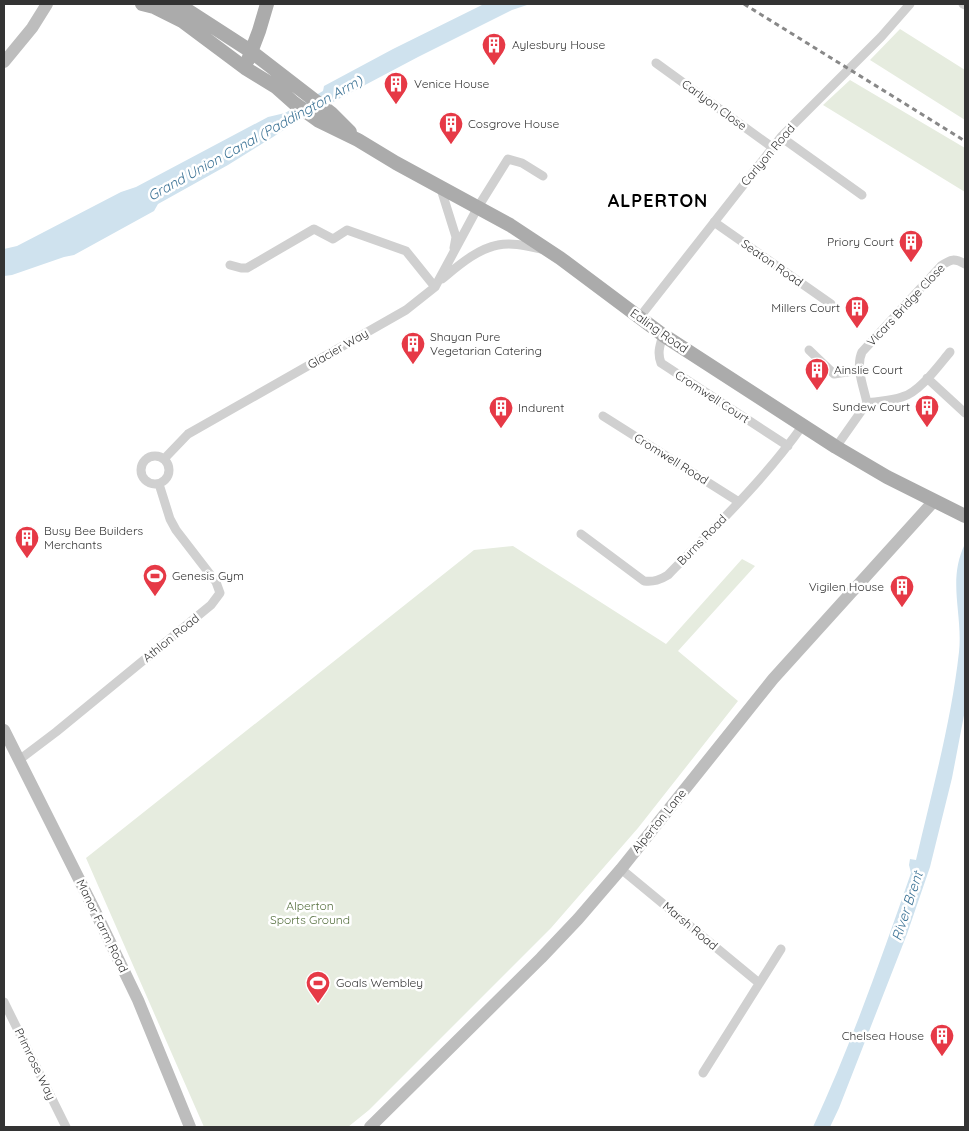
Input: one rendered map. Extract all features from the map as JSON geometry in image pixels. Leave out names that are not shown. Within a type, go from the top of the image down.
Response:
[{"type":"main road","points":[[4,62],[32,28],[47,4]]},
{"type":"main road","name":"Ealing Road","points":[[142,4],[154,7],[182,21],[245,68],[276,87],[294,102],[325,117],[396,163],[510,225],[548,250],[663,335],[836,447],[887,477],[934,501],[964,512]]},
{"type":"main road","name":"Ealing Road","points":[[173,4],[187,10],[252,52],[306,94],[325,117]]},
{"type":"main road","points":[[245,68],[267,4]]},
{"type":"main road","points":[[252,52],[256,66],[276,87]]},
{"type":"main road","name":"Alperton Lane","points":[[370,1127],[578,919],[621,869],[773,680],[934,501]]},
{"type":"main road","name":"Manor Farm Road","points":[[4,730],[138,1000],[190,1127]]},
{"type":"street","name":"Carlyon Road","points":[[639,318],[780,137],[881,36],[910,4]]},
{"type":"street","name":"Carlyon Close","points":[[656,63],[772,147]]},
{"type":"street","points":[[780,137],[862,195]]},
{"type":"street","name":"Glacier Way","points":[[164,459],[188,434],[406,310],[436,285],[478,207],[508,159],[522,163],[543,176]]},
{"type":"street","points":[[440,186],[456,237],[453,255]]},
{"type":"street","name":"Seaton Road","points":[[714,222],[831,304]]},
{"type":"street","points":[[230,265],[247,268],[314,229],[332,239],[347,230],[406,251],[436,285],[470,258],[500,244],[522,245],[548,250]]},
{"type":"street","name":"Vicars Bridge Close","points":[[868,403],[860,370],[862,352],[941,266],[949,260],[956,260],[965,264]]},
{"type":"street","name":"Cromwell Court","points":[[663,335],[658,349],[661,363],[788,446]]},
{"type":"street","points":[[809,350],[834,374],[860,370]]},
{"type":"street","points":[[836,447],[868,403],[903,397],[909,394],[927,378],[950,352]]},
{"type":"street","points":[[927,378],[965,413]]},
{"type":"street","name":"Cromwell Road","points":[[603,416],[739,502]]},
{"type":"street","name":"Burns Road","points":[[581,534],[644,581],[662,579],[739,502],[788,446],[803,425]]},
{"type":"street","points":[[156,456],[164,459],[168,465],[169,474],[159,484],[152,484],[143,478],[141,468],[146,459],[156,456]]},
{"type":"street","name":"Athlon Road","points":[[19,760],[212,606],[220,593],[216,582],[173,525],[159,484]]},
{"type":"street","name":"Marsh Road","points":[[621,869],[760,984]]},
{"type":"street","points":[[703,1073],[781,949]]},
{"type":"street","name":"Primrose Way","points":[[4,1002],[66,1127]]},
{"type":"green space","points":[[900,29],[965,70],[965,120],[870,60]]},
{"type":"green space","points":[[850,80],[965,148],[965,192],[823,105]]},
{"type":"green space","name":"Alperton Sports Ground","points":[[513,546],[666,644],[742,559],[755,566],[678,651],[738,701],[638,828],[551,928],[369,1110],[348,1127],[204,1127],[86,858],[474,550]]},
{"type":"water","name":"Grand Union Canal (Paddington Arm)","points":[[484,4],[530,4],[512,10],[418,57],[297,121],[228,165],[158,204],[154,211],[74,255],[4,276],[4,249],[17,246],[121,192],[136,187],[268,117],[285,113],[323,91],[324,86]]},
{"type":"water","name":"River Brent","points":[[965,544],[965,710],[952,778],[930,867],[907,934],[839,1108],[830,1127],[813,1127],[840,1065],[877,970],[911,873],[910,859],[916,860],[956,678],[960,638],[956,584],[960,557]]},
{"type":"railway","points":[[744,4],[965,141]]},
{"type":"place","name":"Aylesbury House","points":[[494,66]]},
{"type":"place","name":"Venice House","points":[[396,105]]},
{"type":"place","name":"Cosgrove House","points":[[451,145]]},
{"type":"place","name":"Priory Court","points":[[911,263]]},
{"type":"place","name":"Millers Court","points":[[857,329]]},
{"type":"place","name":"Shayan Pure Vegetarian Catering","points":[[413,365]]},
{"type":"place","name":"Ainslie Court","points":[[817,391]]},
{"type":"place","name":"Sundew Court","points":[[927,428]]},
{"type":"place","name":"Indurent","points":[[501,429]]},
{"type":"place","name":"Busy Bee Builders Merchants","points":[[27,559]]},
{"type":"place","name":"Genesis Gym","points":[[155,597]]},
{"type":"place","name":"Vigilen House","points":[[902,608]]},
{"type":"place","name":"Goals Wembley","points":[[318,1004]]},
{"type":"place","name":"Chelsea House","points":[[942,1057]]},
{"type":"district","name":"ALPERTON","points":[[658,201]]}]
